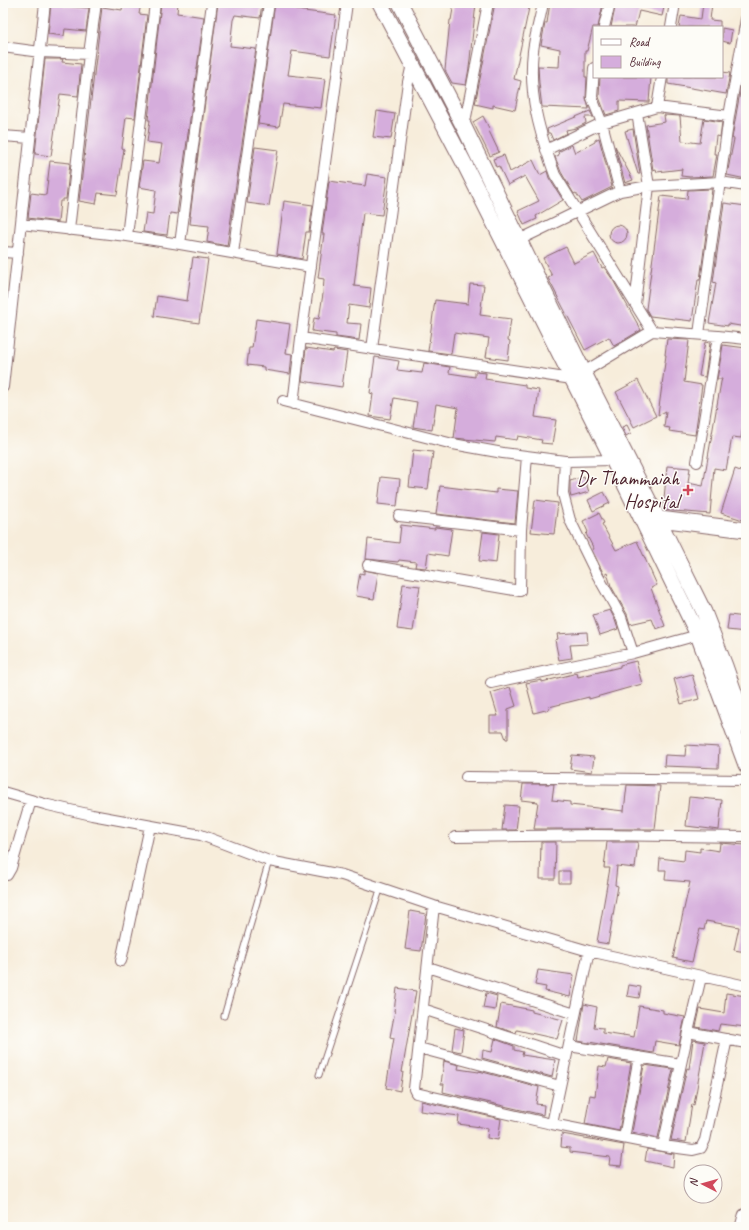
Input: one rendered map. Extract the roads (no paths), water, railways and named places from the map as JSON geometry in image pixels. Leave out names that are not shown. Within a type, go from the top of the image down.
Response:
[{"type":"main road","points":[[380,3],[578,376],[658,519],[704,612],[746,726]]},
{"type":"main road","points":[[400,3],[464,127],[519,240],[613,460],[698,635],[746,765]]},
{"type":"main road","points":[[641,518],[746,530]]},
{"type":"main road","points":[[743,1227],[746,1216]]},
{"type":"street","points":[[3,387],[6,325],[18,253],[45,3]]},
{"type":"street","points":[[69,230],[96,3]]},
{"type":"street","points":[[127,236],[155,3]]},
{"type":"street","points":[[180,244],[212,3]]},
{"type":"street","points":[[233,253],[269,3]]},
{"type":"street","points":[[293,404],[347,3]]},
{"type":"street","points":[[464,127],[488,3]]},
{"type":"street","points":[[543,3],[533,51],[532,78],[535,111],[546,150],[555,175],[652,332]]},
{"type":"street","points":[[604,26],[610,3]]},
{"type":"street","points":[[671,26],[675,3]]},
{"type":"street","points":[[699,334],[729,116],[746,19]]},
{"type":"street","points":[[3,47],[40,52],[89,54]]},
{"type":"street","points":[[372,349],[408,82],[412,63]]},
{"type":"street","points":[[593,78],[592,98],[602,123],[620,192]]},
{"type":"street","points":[[657,107],[662,78]]},
{"type":"street","points":[[546,150],[602,123],[657,107],[729,116]]},
{"type":"street","points":[[635,304],[649,186],[637,113]]},
{"type":"street","points":[[3,136],[30,138]]},
{"type":"street","points":[[519,240],[620,192],[649,186],[720,182],[746,186]]},
{"type":"street","points":[[21,224],[127,236],[311,267]]},
{"type":"street","points":[[3,252],[18,253]]},
{"type":"street","points":[[301,338],[372,349],[578,376],[652,332],[699,334],[746,339]]},
{"type":"street","points":[[697,462],[718,336]]},
{"type":"street","points":[[283,401],[453,444],[564,461],[613,460]]},
{"type":"street","points":[[368,565],[520,591],[521,530],[527,456]]},
{"type":"street","points":[[564,461],[563,494],[570,520],[595,571],[621,617],[633,653]]},
{"type":"street","points":[[399,516],[521,530]]},
{"type":"street","points":[[491,683],[633,653],[698,635]]},
{"type":"street","points":[[466,777],[746,780]]},
{"type":"street","points":[[3,792],[92,815],[201,835],[269,861],[342,875],[434,906],[589,951],[746,986]]},
{"type":"street","points":[[3,875],[6,875],[11,868],[31,800]]},
{"type":"street","points":[[121,961],[150,826]]},
{"type":"street","points":[[455,837],[596,835],[746,838]]},
{"type":"street","points":[[434,906],[414,1089],[416,1093],[552,1124],[663,1146],[693,1150],[701,1148],[705,1140],[727,1040]]},
{"type":"street","points":[[552,1124],[589,951]]},
{"type":"street","points":[[428,967],[575,1014]]},
{"type":"street","points":[[663,1146],[701,977]]},
{"type":"street","points":[[423,1009],[568,1051],[639,1057],[681,1064]]},
{"type":"street","points":[[688,1032],[746,1043]]},
{"type":"street","points":[[419,1048],[560,1086]]},
{"type":"street","points":[[624,1138],[639,1057]]},
{"type":"lane","points":[[224,1016],[269,861]]},
{"type":"lane","points":[[319,1075],[381,888]]},
{"type":"place","name":"Dr Thammaiah Hospital","points":[[688,490]]}]
